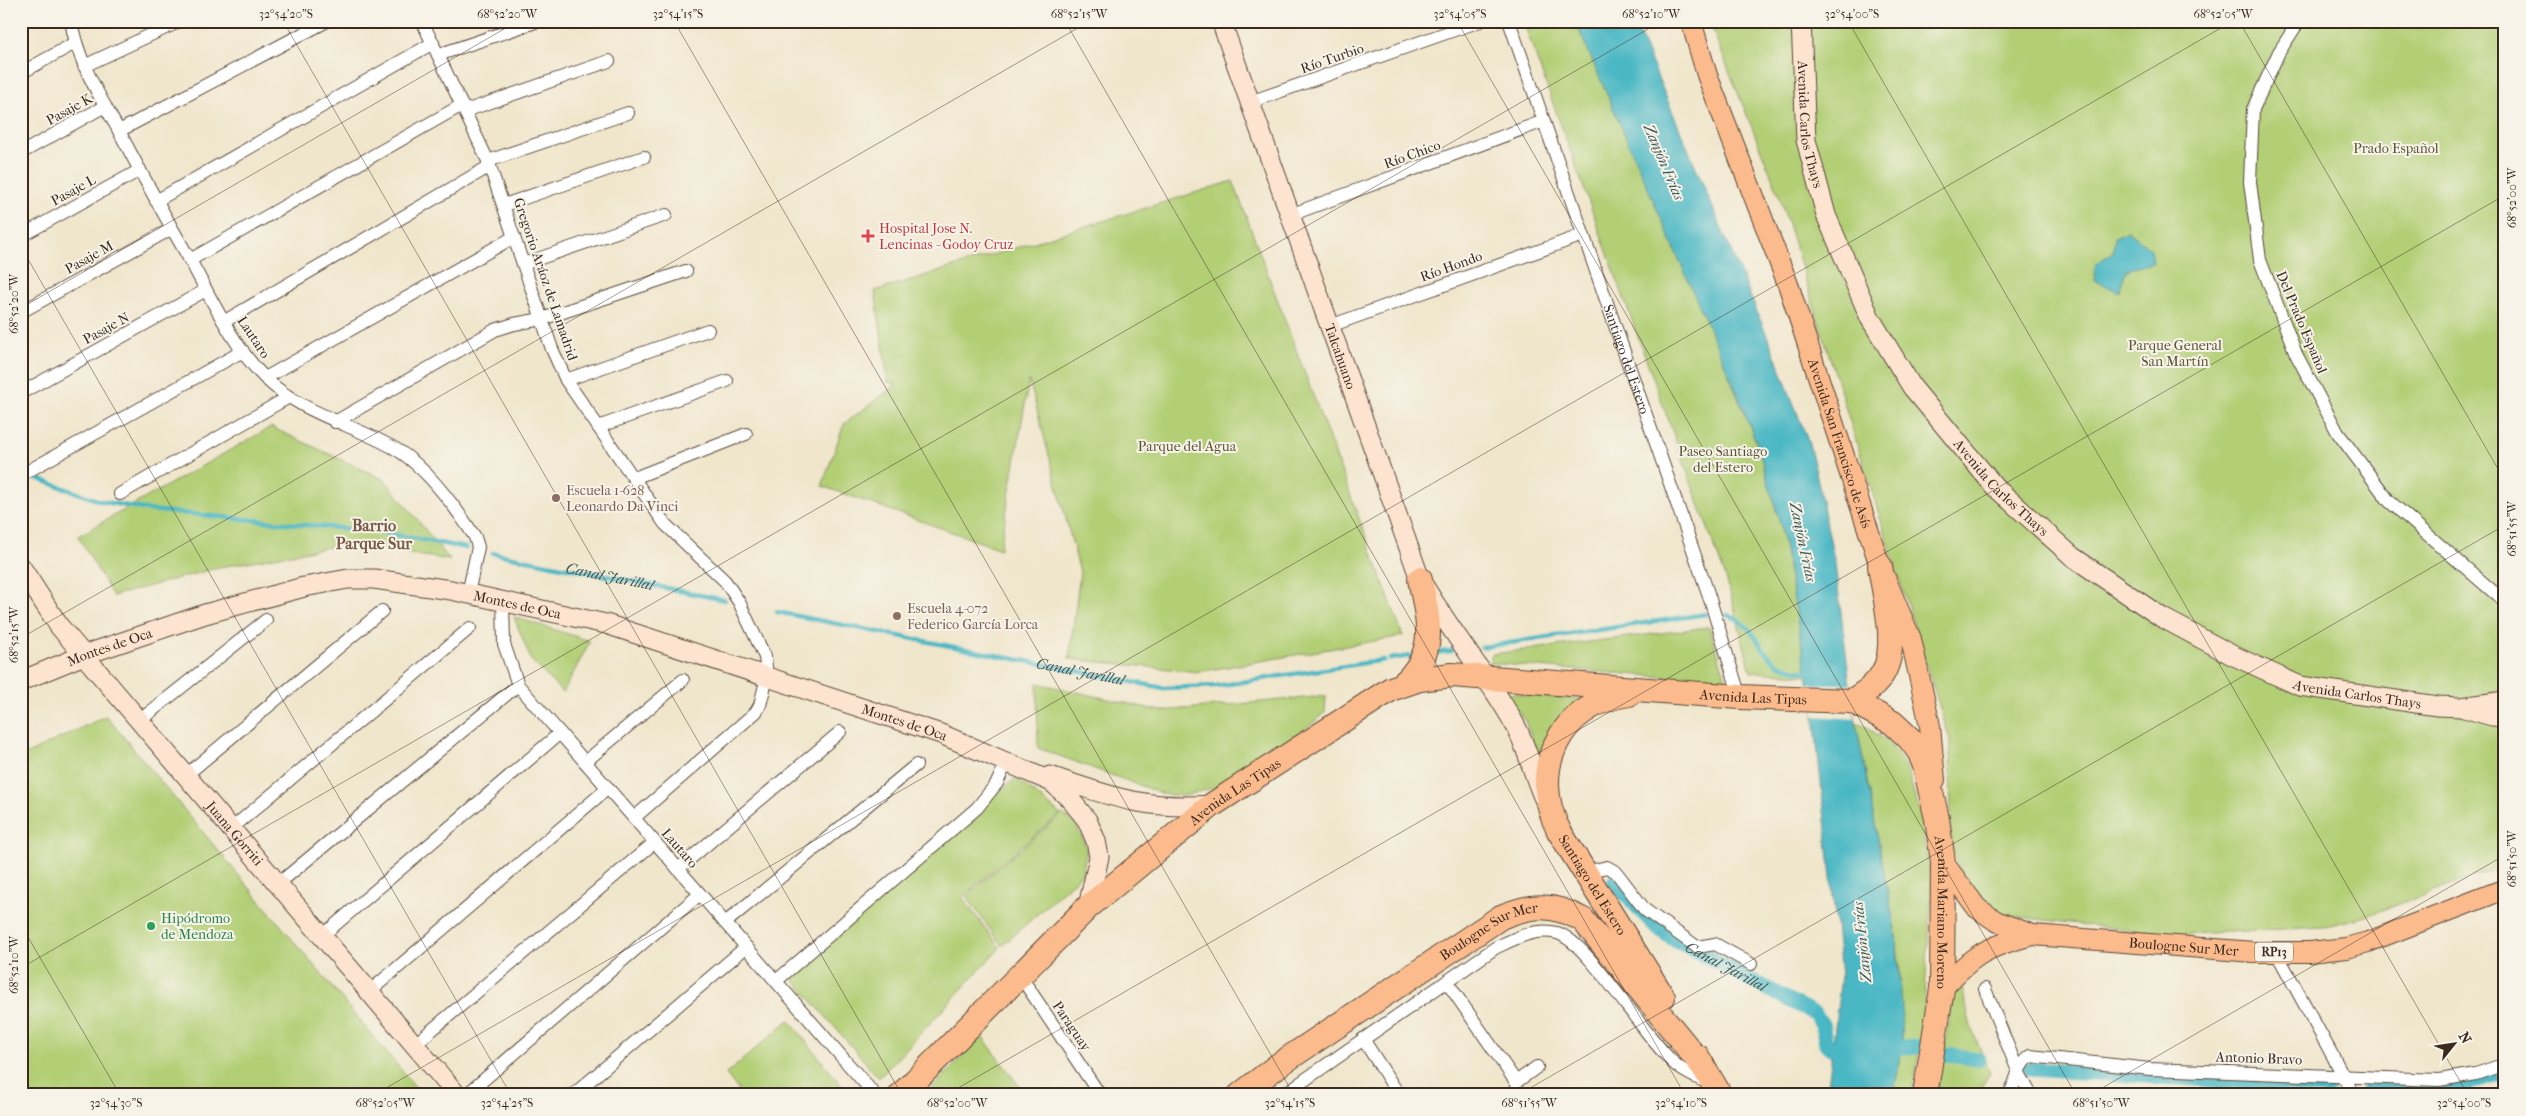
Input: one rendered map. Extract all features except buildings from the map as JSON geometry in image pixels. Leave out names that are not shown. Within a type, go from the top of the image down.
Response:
[{"type":"highway","points":[[1852,701],[1875,685],[1884,672],[1889,653],[1889,627],[1880,566]]},
{"type":"highway","points":[[1403,684],[1418,667],[1429,640],[1430,630],[1420,579]]},
{"type":"highway","name":"Avenida Las Tipas","points":[[901,1095],[1088,907],[1212,805],[1376,697],[1403,684],[1434,676],[1740,697],[1852,701]]},
{"type":"highway","name":"Avenida Las Tipas","points":[[1550,814],[1545,785],[1546,768],[1552,751],[1565,729],[1585,712],[1609,698],[1655,690]]},
{"type":"highway","name":"Avenida Mariano Moreno","points":[[1852,701],[1893,723],[1910,739],[1920,753],[1925,766],[1938,819],[1943,862],[1942,988],[1925,1095]]},
{"type":"highway","name":"Santiago del Estero","points":[[1550,814],[1643,963],[1714,1083]]},
{"type":"highway","name":"Boulogne Sur Mer","points":[[1240,1095],[1280,1064],[1501,917],[1526,908],[1536,907],[1567,911],[1583,920],[1714,1083]]},
{"type":"main road","name":"Avenida San Francisco de Asís","points":[[1678,21],[1707,75]]},
{"type":"main road","name":"Avenida San Francisco de Asís","points":[[1691,21],[1707,75],[1789,287],[1880,566],[1911,639],[1930,726],[1938,819]]},
{"type":"main road","name":"Boulogne Sur Mer","points":[[1943,862],[1977,908],[1996,921],[2032,935],[2276,952],[2310,952],[2346,948],[2368,942],[2505,889]]},
{"type":"main road","name":"Boulogne Sur Mer","points":[[1942,988],[1961,968],[1976,956],[1997,944],[2032,935]]},
{"type":"street","name":"Lautaro","points":[[71,21],[75,43],[84,66],[171,228],[243,351],[265,378],[289,397],[336,422],[395,448],[422,470],[466,524],[478,547],[468,594]]},
{"type":"street","points":[[118,131],[327,21]]},
{"type":"street","name":"Gregorio Aráoz de Lamadrid","points":[[422,21],[490,164],[542,319],[566,380],[666,524],[725,581],[739,602],[764,657],[767,677]]},
{"type":"street","points":[[156,201],[435,49],[538,21]]},
{"type":"street","name":"Talcahuano","points":[[1221,21],[1420,579],[1439,614],[1485,678]]},
{"type":"street","name":"Río Turbio","points":[[1250,102],[1480,21]]},
{"type":"street","name":"Santiago del Estero","points":[[1510,21],[1708,593],[1740,697]]},
{"type":"street","name":"Avenida Carlos Thays","points":[[1801,21],[1806,140],[1826,215],[1870,318],[1912,387],[1995,487],[2073,557],[2161,617],[2232,655],[2300,686],[2413,704],[2461,707],[2505,701]]},
{"type":"street","name":"Del Prado Español","points":[[2299,21],[2279,52],[2253,109],[2250,182],[2260,260],[2296,354],[2338,433],[2389,501],[2505,602]]},
{"type":"street","points":[[84,66],[174,24]]},
{"type":"street","points":[[21,73],[75,43]]},
{"type":"street","points":[[190,260],[463,108],[609,61]]},
{"type":"street","name":"Pasaje K","points":[[21,153],[105,106]]},
{"type":"street","points":[[225,321],[490,164],[628,113]]},
{"type":"street","name":"Río Chico","points":[[1290,215],[1544,121]]},
{"type":"street","points":[[504,205],[644,157]]},
{"type":"street","name":"Pasaje L","points":[[21,236],[140,170]]},
{"type":"street","points":[[523,264],[666,215]]},
{"type":"street","name":"Pasaje M","points":[[21,312],[171,228]]},
{"type":"street","name":"Río Hondo","points":[[1330,326],[1583,235]]},
{"type":"street","points":[[265,378],[514,237]]},
{"type":"street","points":[[336,422],[496,330],[514,324],[542,319],[686,270]]},
{"type":"street","name":"Pasaje N","points":[[21,393],[206,290]]},
{"type":"street","points":[[566,380],[708,330]]},
{"type":"street","points":[[21,475],[243,351]]},
{"type":"street","points":[[598,427],[727,381]]},
{"type":"street","points":[[120,494],[289,397]]},
{"type":"street","points":[[634,478],[746,434]]},
{"type":"street","name":"Juana Gorriti","points":[[21,567],[59,626],[457,1095]]},
{"type":"street","name":"Montes de Oca","points":[[21,681],[84,655],[205,614],[304,587],[348,580],[402,581],[468,594],[606,624],[941,734],[1052,782],[1070,799],[1087,820],[1096,841],[1099,857],[1088,907]]},
{"type":"street","name":"Lautaro","points":[[503,602],[504,644],[518,685],[875,1095]]},
{"type":"street","points":[[185,776],[382,612]]},
{"type":"street","points":[[139,721],[266,620]]},
{"type":"street","points":[[231,829],[470,628]]},
{"type":"street","points":[[634,818],[756,712],[760,705],[767,677]]},
{"type":"street","name":"Santiago del Estero","points":[[1485,678],[1521,736],[1550,814]]},
{"type":"street","points":[[585,762],[683,680]]},
{"type":"street","points":[[278,884],[518,685]]},
{"type":"street","name":"Avenida Carlos Thays","points":[[2461,707],[2492,716],[2505,717]]},
{"type":"street","points":[[678,869],[840,732]]},
{"type":"street","points":[[322,936],[560,734]]},
{"type":"street","points":[[776,981],[977,808],[996,783],[1007,761]]},
{"type":"street","name":"Montes de Oca","points":[[1007,761],[1121,800],[1151,806],[1212,805]]},
{"type":"street","points":[[725,923],[916,765]]},
{"type":"street","points":[[369,992],[608,788]]},
{"type":"street","points":[[414,1045],[655,842]]},
{"type":"street","points":[[1588,877],[1594,870],[1607,867],[1616,872],[1645,910],[1697,947],[1716,944],[1751,964]]},
{"type":"street","points":[[466,1095],[700,894]]},
{"type":"street","name":"Boulogne Sur Mer","points":[[1283,1095],[1495,948],[1530,932],[1557,933],[1580,946],[1665,1055],[1690,1075],[1714,1083]]},
{"type":"street","points":[[574,1095],[746,947]]},
{"type":"street","points":[[2276,952],[2354,1095]]},
{"type":"street","name":"Paraguay","points":[[1020,974],[1100,1095]]},
{"type":"street","points":[[1447,982],[1516,1082],[1537,1067]]},
{"type":"street","points":[[1985,989],[2018,1071],[2031,1095]]},
{"type":"street","points":[[1362,1039],[1399,1095]]},
{"type":"street","name":"Antonio Bravo","points":[[2018,1071],[2023,1061],[2030,1056],[2150,1069],[2344,1077],[2457,1078],[2505,1064]]},
{"type":"street","points":[[2009,1095],[2018,1071]]},
{"type":"green space","name":"Paseo Santiago del Estero","points":[[1523,21],[1575,21],[1710,329],[1758,447],[1781,527],[1807,675],[1751,672],[1727,581]]},
{"type":"green space","name":"Parque General San Martín","points":[[1709,21],[2505,21],[2505,866],[2366,916],[2322,927],[2171,935],[1994,914],[1961,874],[1951,845],[1950,740],[1778,192]]},
{"type":"green space","name":"Parque del Agua","points":[[1233,181],[1403,636],[1199,672],[1069,659],[1080,572],[1029,380],[1000,549],[822,486],[844,424],[897,384],[888,382],[875,291]]},
{"type":"green space","points":[[271,427],[385,480],[450,560],[346,544],[220,567],[113,596],[78,536]]},
{"type":"green space","points":[[514,617],[590,641],[563,693],[531,660]]},
{"type":"green space","points":[[1709,627],[1727,682],[1489,663],[1492,654]]},
{"type":"green space","points":[[1037,683],[1161,711],[1326,696],[1325,712],[1311,725],[1216,787],[1184,796],[1163,794],[1038,748]]},
{"type":"green space","points":[[1505,693],[1585,700],[1540,759],[1525,721]]},
{"type":"green space","name":"Hipódromo de Mendoza","points":[[106,716],[422,1095],[21,1095],[21,757]]},
{"type":"green space","points":[[1856,723],[1867,727],[1888,742],[1906,767],[1920,813],[1932,889],[1922,1035],[1912,1095],[1894,1095],[1901,1049],[1900,972],[1896,935]]},
{"type":"green space","points":[[1016,778],[1060,814],[962,897],[1000,948],[879,1078],[786,971],[977,808]]},
{"type":"green space","points":[[1062,814],[1075,823],[1087,848],[1082,874],[1002,946],[966,896]]},
{"type":"green space","points":[[1960,980],[1971,1027],[1990,1073],[1976,1095],[1937,1095],[1952,996]]},
{"type":"green space","points":[[789,1020],[849,1095],[742,1095],[726,1074]]},
{"type":"green space","points":[[982,1036],[1026,1095],[926,1095]]},
{"type":"water","name":"Zanjón Frías","points":[[1575,21],[1634,21],[1771,345],[1808,441],[1835,564],[1852,701],[1896,935],[1902,1004],[1901,1049],[1894,1095],[1827,1095],[1841,976],[1814,716],[1781,527],[1758,447],[1735,388]]},
{"type":"water","points":[[2128,231],[2151,249],[2153,263],[2126,270],[2119,292],[2094,280],[2096,264],[2113,252],[2115,237]]},
{"type":"pier","points":[[1809,684],[1850,684],[1855,719],[1814,716]]},
{"type":"waterway","points":[[36,478],[100,501],[149,510],[380,532],[466,548]]},
{"type":"waterway","name":"Canal Jarillal","points":[[493,553],[725,600]]},
{"type":"waterway","name":"Canal Jarillal","points":[[777,612],[1163,688],[1216,686],[1384,660]]},
{"type":"waterway","points":[[1482,647],[1706,614]]},
{"type":"waterway","points":[[1727,615],[1745,625],[1764,651],[1777,663],[1811,673]]},
{"type":"waterway","name":"Canal Jarillal","points":[[1433,653],[1452,651]]},
{"type":"waterway","name":"Canal Jarillal","points":[[1390,659],[1411,656]]},
{"type":"waterway","name":"Canal Jarillal","points":[[1614,882],[1655,926],[1670,937],[1815,1014],[1822,1024],[1826,1044],[1832,1048]]},
{"type":"waterway","name":"Canal Jarillal","points":[[1901,1047],[1918,1047]]},
{"type":"waterway","name":"Canal Jarillal","points":[[1949,1055],[1978,1059]]},
{"type":"waterway","name":"Canal Jarillal","points":[[2029,1069],[2328,1087]]},
{"type":"waterway","name":"Canal Jarillal","points":[[2369,1090],[2457,1088],[2505,1072]]},
{"type":"place","name":"Hospital Jose N. Lencinas - Godoy Cruz","points":[[868,236]]},
{"type":"place","name":"Escuela 1-628 Leonardo Da Vinci","points":[[556,498]]},
{"type":"place","name":"Escuela 4-072 Federico García Lorca","points":[[897,616]]},
{"type":"place","name":"Hipódromo de Mendoza","points":[[151,926]]},
{"type":"district","name":"Barrio Parque Sur","points":[[374,534]]},
{"type":"park label","name":"Prado Español","points":[[2396,148]]}]
